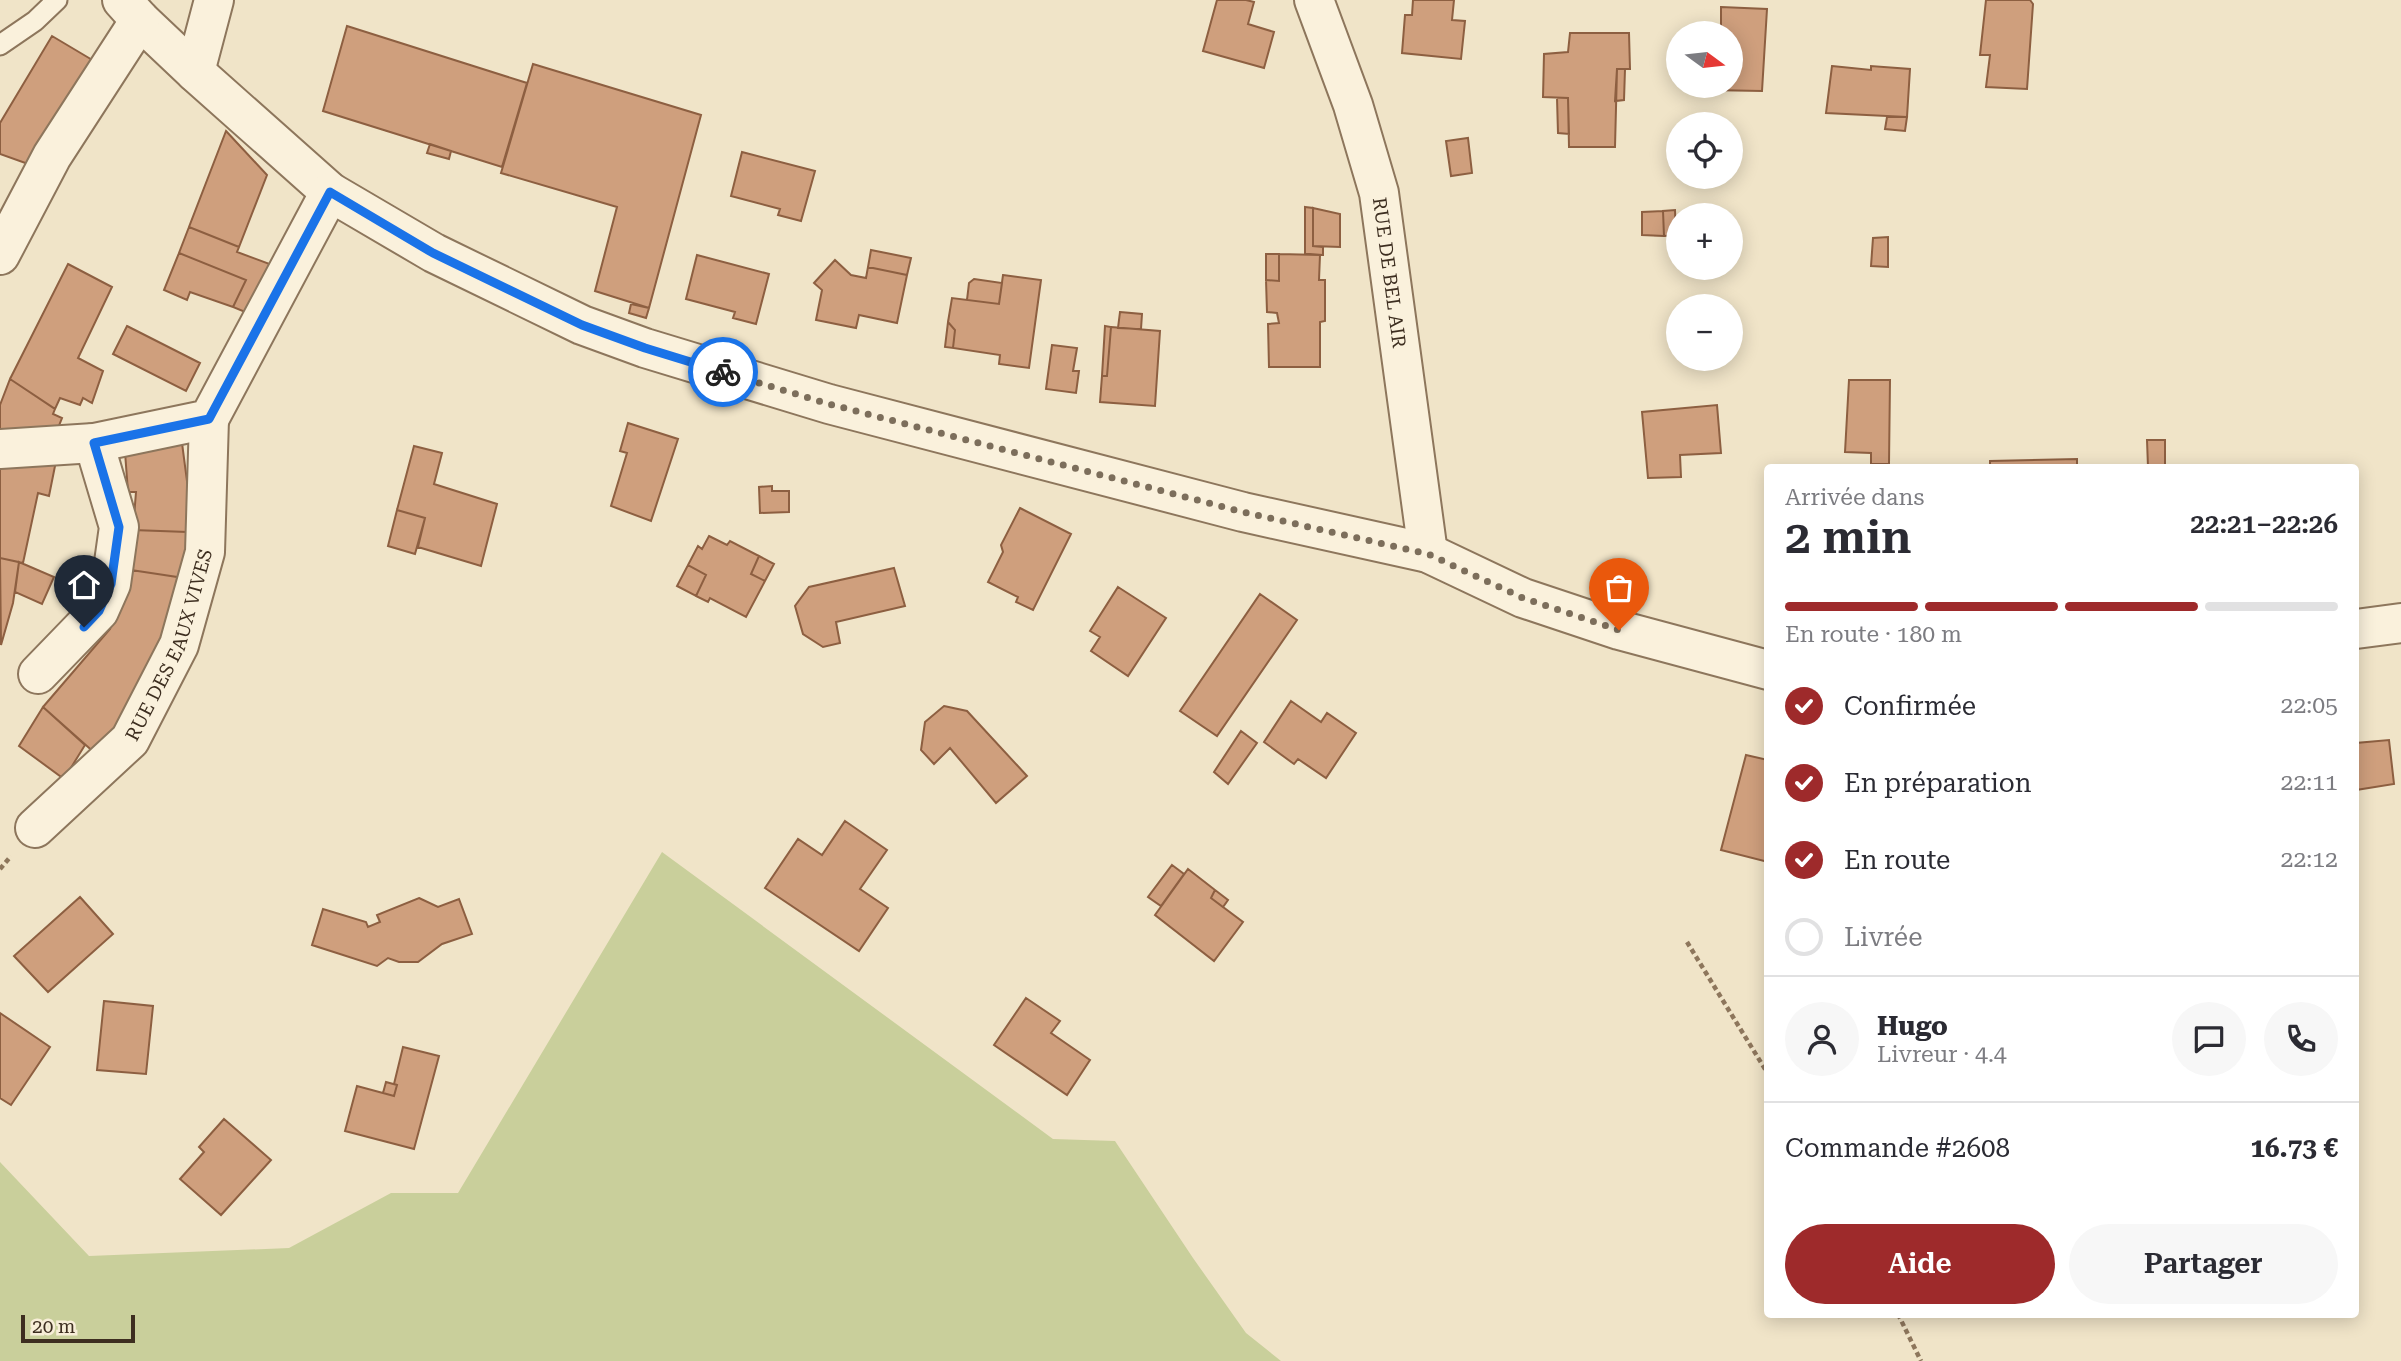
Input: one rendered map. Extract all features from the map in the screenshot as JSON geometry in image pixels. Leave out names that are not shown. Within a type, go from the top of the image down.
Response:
[{"type":"street","points":[[195,72],[214,0]]},
{"type":"street","name":"RUE DE BEL AIR","points":[[1314,0],[1353,105],[1378,193],[1428,554]]},
{"type":"street","points":[[0,255],[131,10],[195,72],[330,192],[433,253],[582,325],[645,348],[829,404],[1243,512],[1428,554],[1523,598],[1619,630],[1764,669]]},
{"type":"street","points":[[0,449],[94,443],[209,419],[330,192]]},
{"type":"street","name":"RUE DES EAUX VIVES","points":[[35,828],[130,740],[179,645],[205,552],[209,419]]},
{"type":"street","points":[[38,674],[99,611],[111,584],[119,527],[94,443]]},
{"type":"street","points":[[2359,629],[2401,623]]},
{"type":"lane","points":[[0,45],[35,21],[57,0]]},
{"type":"path","points":[[1687,942],[1764,1067]]},
{"type":"path","points":[[1900,1318],[1921,1361]]},
{"type":"green space","points":[[662,852],[1053,1139],[1115,1141],[1246,1333],[1281,1361],[0,1361],[0,1162],[89,1256],[289,1248],[391,1193],[458,1193]]},
{"type":"building","points":[[1217,0],[1254,2],[1248,24],[1274,32],[1264,68],[1203,51]]},
{"type":"building","points":[[1413,0],[1454,0],[1452,20],[1465,21],[1461,59],[1402,53],[1405,15],[1412,15]]},
{"type":"building","points":[[1986,0],[2030,0],[2033,4],[2027,89],[1986,87],[1990,55],[1980,55]]},
{"type":"building","points":[[1721,7],[1767,9],[1762,91],[1743,91],[1743,21],[1721,21]]},
{"type":"building","points":[[347,26],[527,83],[502,167],[323,111]]},
{"type":"building","points":[[1570,33],[1629,33],[1630,69],[1617,69],[1615,147],[1569,147],[1568,98],[1543,97],[1544,54],[1568,52]]},
{"type":"building","points":[[52,36],[94,61],[31,165],[0,154],[0,123]]},
{"type":"building","points":[[533,64],[701,115],[649,308],[595,291],[617,207],[501,173]]},
{"type":"building","points":[[1832,66],[1871,70],[1871,66],[1910,69],[1907,117],[1826,113]]},
{"type":"building","points":[[1617,69],[1625,69],[1624,100],[1615,101]]},
{"type":"building","points":[[1557,98],[1568,98],[1569,134],[1558,133]]},
{"type":"building","points":[[1887,117],[1907,117],[1905,131],[1885,129]]},
{"type":"building","points":[[226,131],[267,175],[239,247],[189,227]]},
{"type":"building","points":[[1468,138],[1472,173],[1451,176],[1446,141]]},
{"type":"building","points":[[430,144],[451,151],[449,159],[427,153]]},
{"type":"building","points":[[742,152],[815,171],[801,221],[778,215],[780,209],[731,196]]},
{"type":"building","points":[[1305,207],[1313,208],[1313,246],[1323,247],[1323,255],[1305,254]]},
{"type":"building","points":[[1313,208],[1340,214],[1340,247],[1313,246]]},
{"type":"building","points":[[1663,211],[1666,211],[1664,236]]},
{"type":"building","points":[[1663,211],[1664,236],[1642,235],[1642,212]]},
{"type":"building","points":[[189,227],[239,247],[237,252],[275,266],[250,314],[233,307],[246,280],[179,253]]},
{"type":"building","points":[[1888,237],[1888,267],[1871,266],[1873,238]]},
{"type":"building","points":[[871,250],[911,258],[907,275],[868,267]]},
{"type":"building","points":[[179,253],[246,280],[233,307],[190,292],[187,300],[164,290]]},
{"type":"building","points":[[1266,254],[1279,254],[1279,281],[1266,280]]},
{"type":"building","points":[[1279,254],[1320,255],[1319,280],[1325,280],[1325,321],[1320,322],[1320,367],[1269,367],[1268,324],[1279,323],[1277,313],[1267,312],[1266,280],[1279,281]]},
{"type":"building","points":[[697,255],[769,274],[756,324],[733,318],[735,312],[686,299]]},
{"type":"building","points":[[835,260],[851,275],[866,278],[868,267],[907,275],[897,323],[859,315],[856,328],[816,320],[822,290],[814,283]]},
{"type":"building","points":[[68,264],[112,287],[78,358],[103,371],[92,403],[83,398],[80,405],[60,398],[55,409],[10,379]]},
{"type":"building","points":[[1003,275],[1041,280],[1029,368],[999,364],[1000,355],[953,348],[955,330],[948,322],[952,298],[999,304]]},
{"type":"building","points":[[974,279],[1002,283],[999,304],[967,300],[969,283]]},
{"type":"building","points":[[631,304],[649,308],[646,318],[629,313]]},
{"type":"building","points":[[1120,312],[1142,314],[1141,329],[1118,328]]},
{"type":"building","points":[[948,322],[955,330],[953,348],[945,347]]},
{"type":"building","points":[[127,326],[200,363],[186,391],[113,354]]},
{"type":"building","points":[[1105,326],[1111,327],[1107,376],[1102,376]]},
{"type":"building","points":[[1111,327],[1160,331],[1155,406],[1100,402],[1102,376],[1107,376]]},
{"type":"building","points":[[1052,345],[1077,348],[1073,371],[1079,371],[1076,393],[1046,389]]},
{"type":"building","points":[[10,379],[55,409],[53,414],[62,418],[56,433],[0,435],[0,405]]},
{"type":"building","points":[[1849,380],[1890,380],[1889,464],[1871,464],[1871,453],[1845,452]]},
{"type":"building","points":[[1717,405],[1721,453],[1680,455],[1681,477],[1648,478],[1642,412]]},
{"type":"building","points":[[628,423],[678,439],[651,521],[611,506],[627,453],[620,451]]},
{"type":"building","points":[[2147,440],[2165,440],[2165,464],[2148,464]]},
{"type":"building","points":[[182,443],[187,481],[187,532],[133,530],[136,492],[128,492],[125,452]]},
{"type":"building","points":[[414,446],[442,453],[434,484],[497,504],[481,566],[418,547],[425,518],[397,510]]},
{"type":"building","points":[[57,456],[49,496],[38,493],[23,563],[0,558],[0,463]]},
{"type":"building","points":[[2077,459],[2077,464],[1990,464],[1990,461]]},
{"type":"building","points":[[772,486],[772,491],[789,491],[789,512],[760,513],[759,487]]},
{"type":"building","points":[[1020,508],[1071,534],[1033,610],[1016,602],[1018,597],[988,582],[1003,552],[1001,545]]},
{"type":"building","points":[[397,510],[425,518],[415,554],[388,546]]},
{"type":"building","points":[[133,530],[187,532],[184,578],[131,570]]},
{"type":"building","points":[[709,536],[727,545],[730,541],[759,556],[751,574],[765,581],[746,617],[710,598],[708,602],[696,596],[706,575],[688,565],[698,546],[702,549]]},
{"type":"building","points":[[759,556],[774,564],[765,581],[751,574]]},
{"type":"building","points":[[0,558],[19,562],[13,603],[1,645]]},
{"type":"building","points":[[19,562],[54,577],[42,604],[15,592]]},
{"type":"building","points":[[88,562],[105,565],[96,585],[78,579]]},
{"type":"building","points":[[688,565],[706,575],[696,596],[677,586]]},
{"type":"building","points":[[894,568],[905,606],[836,622],[840,643],[823,647],[803,634],[795,606],[809,587]]},
{"type":"building","points":[[131,570],[184,578],[159,658],[97,755],[43,707],[110,629]]},
{"type":"building","points":[[1118,587],[1166,618],[1128,676],[1091,651],[1100,637],[1090,631]]},
{"type":"building","points":[[1260,594],[1297,620],[1217,736],[1180,711]]},
{"type":"building","points":[[1291,701],[1321,722],[1327,713],[1356,733],[1326,778],[1298,759],[1294,764],[1264,742]]},
{"type":"building","points":[[944,706],[967,711],[1027,776],[996,803],[950,748],[934,764],[921,750],[925,722]]},
{"type":"building","points":[[43,707],[85,745],[64,779],[19,746]]},
{"type":"building","points":[[1241,731],[1257,743],[1228,784],[1214,772]]},
{"type":"building","points":[[2389,740],[2394,784],[2359,790],[2359,743]]},
{"type":"building","points":[[1746,755],[1764,759],[1764,861],[1721,850]]},
{"type":"building","points":[[845,821],[887,850],[860,889],[888,908],[859,951],[765,888],[798,839],[822,855]]},
{"type":"building","points":[[1172,865],[1184,874],[1161,906],[1148,897]]},
{"type":"building","points":[[1188,869],[1215,890],[1211,898],[1243,922],[1214,961],[1155,915]]},
{"type":"building","points":[[1215,890],[1228,900],[1223,907],[1211,898]]},
{"type":"building","points":[[80,897],[113,934],[48,992],[14,956]]},
{"type":"building","points":[[419,898],[438,907],[459,899],[472,934],[442,944],[418,962],[399,962],[388,958],[377,966],[312,945],[323,909],[366,922],[368,927],[380,922],[377,915]]},
{"type":"building","points":[[1026,998],[1060,1021],[1051,1033],[1090,1060],[1067,1095],[994,1045]]},
{"type":"building","points":[[104,1001],[153,1006],[146,1074],[97,1070]]},
{"type":"building","points":[[0,1013],[50,1047],[11,1105],[0,1098]]},
{"type":"building","points":[[403,1047],[439,1056],[414,1149],[345,1131],[357,1086],[394,1096],[397,1085],[394,1084]]},
{"type":"building","points":[[386,1082],[397,1085],[394,1096],[383,1093]]},
{"type":"building","points":[[224,1119],[271,1160],[221,1215],[180,1179],[204,1152],[199,1147]]},
{"type":"way so far","points":[[723,372],[829,404],[1243,512],[1428,554],[1523,598],[1619,630]]},
{"type":"route","points":[[84,627],[99,611],[111,584],[119,527],[94,443],[209,419],[330,192],[433,253],[582,325],[723,372]]}]
